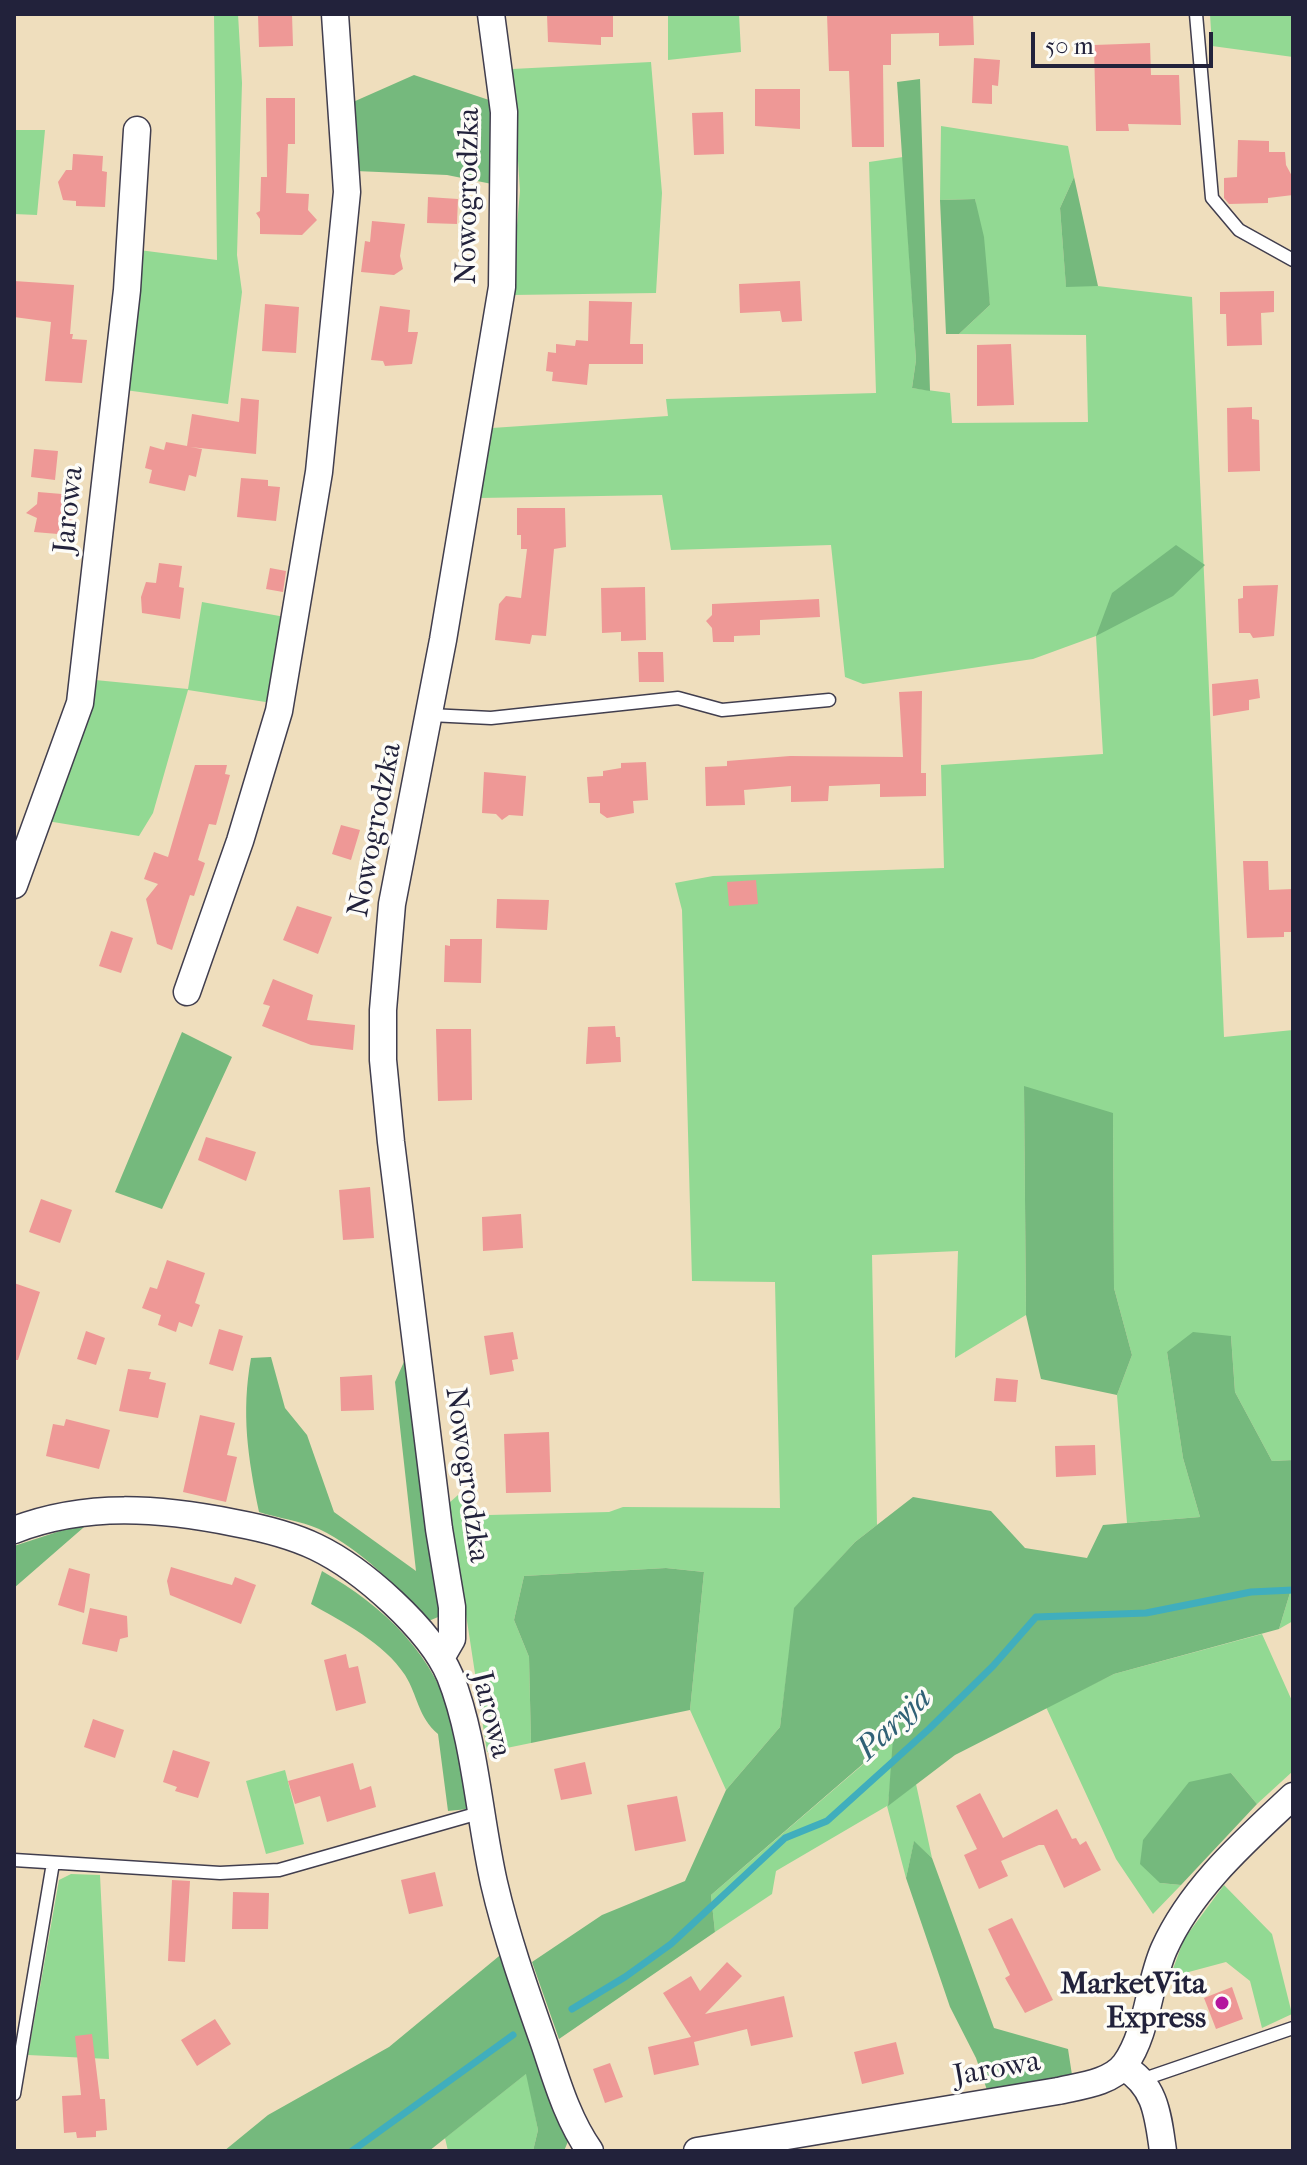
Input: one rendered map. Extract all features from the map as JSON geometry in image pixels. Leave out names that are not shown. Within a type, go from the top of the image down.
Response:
[{"type":"street","points":[[187,992],[240,841],[279,711],[319,472],[347,192],[335,14]]},
{"type":"street","name":"Nowogrodzka","points":[[441,1658],[452,1639],[452,1607],[439,1529],[383,1060],[385,961],[392,904],[430,715],[502,287],[504,112],[491,14]]},
{"type":"street","name":"Jarowa","points":[[14,885],[80,703],[127,290],[137,130]]},
{"type":"street","name":"Jarowa","points":[[14,1530],[60,1517],[142,1508],[196,1515],[285,1535],[316,1547],[359,1574],[428,1639],[441,1658],[459,1703],[479,1813],[518,1971],[567,2110],[590,2151]]},
{"type":"street","points":[[1163,2151],[1158,2116],[1133,2073],[1134,2047],[1164,1950],[1175,1928],[1218,1871],[1293,1796]]},
{"type":"street","name":"Jarowa","points":[[697,2151],[1058,2091],[1133,2073]]},
{"type":"lane","points":[[1196,14],[1212,198],[1239,230],[1293,260]]},
{"type":"lane","points":[[430,715],[491,718],[678,698],[722,710],[829,700]]},
{"type":"lane","points":[[14,1860],[220,1873],[279,1870],[479,1813]]},
{"type":"lane","points":[[14,2094],[53,1863]]},
{"type":"lane","points":[[1133,2073],[1293,2028]]},
{"type":"green space","points":[[214,14],[238,14],[242,83],[237,255],[242,292],[228,404],[125,390],[139,250],[217,260]]},
{"type":"green space","points":[[668,14],[739,14],[741,52],[668,60]]},
{"type":"green space","points":[[1210,14],[1293,14],[1293,57],[1212,46]]},
{"type":"green space","points":[[651,62],[662,193],[656,293],[511,295],[520,191],[512,69]]},
{"type":"green space","points":[[414,75],[492,101],[497,185],[447,175],[356,171],[353,102]]},
{"type":"green space","points":[[920,79],[930,391],[912,388],[916,360],[897,82]]},
{"type":"green space","points":[[941,126],[1068,146],[1074,177],[1060,208],[1066,286],[1098,286],[1192,297],[1224,1037],[1293,1030],[1293,1460],[1272,1461],[1235,1392],[1231,1336],[1167,1352],[1183,1458],[1200,1517],[1127,1523],[1117,1395],[1132,1355],[1114,1288],[1113,1114],[1024,1087],[1026,1315],[955,1358],[958,1251],[872,1255],[877,1525],[855,1542],[795,1608],[780,1727],[726,1790],[690,1710],[704,1572],[666,1568],[524,1576],[514,1620],[529,1657],[531,1743],[487,1752],[449,1503],[458,1495],[489,1515],[609,1512],[623,1507],[780,1508],[775,1282],[692,1281],[682,910],[675,883],[713,876],[944,868],[941,765],[1103,754],[1096,636],[1033,659],[863,684],[845,677],[831,545],[671,550],[662,495],[478,498],[492,428],[668,416],[666,399],[876,393],[869,162],[903,157],[916,360],[912,388],[950,393],[952,423],[1088,422],[1086,335],[959,334],[990,305],[975,199],[940,200]]},
{"type":"green space","points":[[14,130],[45,130],[37,215],[14,214]]},
{"type":"green space","points":[[1074,177],[1098,286],[1066,287],[1060,208]]},
{"type":"green space","points":[[975,199],[984,237],[990,305],[959,334],[946,334],[940,200]]},
{"type":"green space","points":[[1176,545],[1205,565],[1173,596],[1096,636],[1112,593]]},
{"type":"green space","points":[[202,602],[285,617],[272,703],[188,690],[153,813],[139,836],[47,821],[95,680],[188,689]]},
{"type":"green space","points":[[182,1032],[232,1057],[162,1209],[115,1192]]},
{"type":"green space","points":[[1024,1086],[1113,1113],[1114,1288],[1132,1355],[1117,1395],[1041,1379],[1026,1315]]},
{"type":"green space","points":[[1193,1332],[1231,1336],[1235,1392],[1272,1461],[1293,1460],[1293,1583],[1279,1629],[1114,1674],[955,1755],[888,1806],[893,1738],[711,1895],[715,1932],[559,2039],[532,1962],[602,1915],[685,1881],[726,1790],[780,1727],[794,1608],[855,1542],[913,1497],[991,1511],[1025,1548],[1087,1558],[1103,1525],[1200,1517],[1183,1458],[1167,1352]]},
{"type":"green space","points":[[407,1355],[413,1434],[443,1615],[426,1622],[390,1582],[350,1547],[312,1526],[259,1512],[247,1435],[246,1398],[251,1358],[271,1357],[285,1408],[307,1435],[334,1512],[416,1571],[395,1382]]},
{"type":"green space","points":[[91,1521],[14,1588],[14,1546]]},
{"type":"green space","points":[[666,1568],[704,1572],[690,1710],[531,1743],[529,1657],[514,1620],[524,1576]]},
{"type":"green space","points":[[322,1571],[387,1617],[421,1656],[435,1678],[457,1739],[468,1809],[448,1811],[438,1734],[426,1721],[405,1675],[386,1653],[362,1634],[311,1604]]},
{"type":"green space","points":[[1293,1583],[1293,1621],[1279,1629]]},
{"type":"green space","points":[[1262,1634],[1293,1703],[1293,1771],[1257,1804],[1231,1773],[1160,1883],[1181,1885],[1153,1914],[1116,1859],[1046,1707],[1114,1674]]},
{"type":"green space","points":[[895,1737],[888,1805],[916,1784],[932,1858],[914,1842],[906,1878],[887,1806],[776,1871],[772,1894],[715,1932],[711,1895]]},
{"type":"green space","points":[[285,1770],[304,1844],[266,1854],[246,1781]]},
{"type":"green space","points":[[1231,1773],[1257,1804],[1181,1885],[1160,1883],[1140,1864],[1143,1840],[1189,1782]]},
{"type":"green space","points":[[914,1841],[932,1858],[994,2028],[1068,2049],[1072,2075],[987,2090],[976,2058],[950,2007],[906,1878]]},
{"type":"green space","points":[[71,1874],[100,1875],[109,2059],[28,2055],[59,1880]]},
{"type":"green space","points":[[1224,1885],[1272,1934],[1292,2014],[1262,2028],[1250,1981],[1226,1962],[1170,1977],[1184,1939]]},
{"type":"green space","points":[[504,1952],[569,2139],[564,2151],[533,2151],[538,2130],[526,2074],[429,2151],[224,2151],[268,2115],[389,2047]]},
{"type":"green space","points":[[527,2073],[538,2130],[533,2151],[448,2151],[445,2138]]},
{"type":"building","points":[[258,14],[292,14],[293,46],[259,47]]},
{"type":"building","points":[[547,14],[613,14],[613,37],[601,37],[601,45],[548,42]]},
{"type":"building","points":[[827,14],[973,14],[974,45],[939,46],[939,33],[891,34],[891,65],[883,65],[884,147],[852,147],[849,71],[829,71]]},
{"type":"building","points":[[1150,43],[1151,75],[1179,75],[1181,125],[1128,124],[1129,131],[1096,131],[1094,45]]},
{"type":"building","points":[[974,58],[1000,60],[998,86],[992,85],[992,104],[972,103]]},
{"type":"building","points":[[755,89],[800,89],[800,129],[755,126]]},
{"type":"building","points":[[266,98],[295,98],[295,144],[288,144],[286,193],[309,194],[308,210],[317,220],[302,235],[260,234],[260,219],[256,213],[260,211],[261,177],[267,177]]},
{"type":"building","points":[[723,112],[724,154],[694,155],[692,113]]},
{"type":"building","points":[[1238,140],[1269,141],[1269,152],[1285,152],[1286,165],[1293,178],[1293,195],[1268,198],[1268,203],[1229,204],[1224,198],[1224,178],[1237,177]]},
{"type":"building","points":[[73,154],[103,156],[102,171],[107,172],[105,207],[76,206],[76,201],[63,200],[58,182],[66,170],[72,170]]},
{"type":"building","points":[[428,197],[458,199],[457,224],[427,223]]},
{"type":"building","points":[[372,221],[405,224],[400,256],[403,269],[394,275],[361,272],[365,241],[370,242]]},
{"type":"building","points":[[14,281],[74,285],[70,334],[73,334],[72,339],[87,340],[82,383],[45,381],[51,322],[14,317]]},
{"type":"building","points":[[800,281],[802,321],[782,322],[780,311],[740,313],[739,284]]},
{"type":"building","points":[[1274,291],[1274,312],[1261,313],[1262,345],[1227,346],[1226,314],[1220,314],[1220,292]]},
{"type":"building","points":[[589,301],[632,302],[630,344],[643,344],[643,364],[589,364],[587,385],[552,381],[553,372],[546,371],[548,352],[556,353],[556,344],[575,346],[576,340],[588,341]]},
{"type":"building","points":[[265,304],[299,307],[296,353],[262,351]]},
{"type":"building","points":[[380,306],[410,310],[408,332],[418,332],[412,364],[385,366],[383,361],[371,360]]},
{"type":"building","points":[[1011,344],[1014,405],[977,406],[977,345]]},
{"type":"building","points":[[241,398],[259,400],[256,454],[190,447],[202,449],[196,477],[189,475],[185,491],[149,483],[152,470],[145,468],[150,446],[164,450],[166,442],[187,446],[192,414],[239,422]]},
{"type":"building","points":[[1252,407],[1252,419],[1259,420],[1260,471],[1228,472],[1227,408]]},
{"type":"building","points":[[34,449],[58,451],[55,480],[31,477]]},
{"type":"building","points":[[241,478],[268,480],[268,486],[280,487],[276,521],[237,517]]},
{"type":"building","points":[[38,492],[74,495],[70,535],[34,532],[37,518],[26,513],[37,504]]},
{"type":"building","points":[[517,508],[565,508],[566,547],[554,549],[546,636],[532,635],[530,644],[495,640],[499,604],[506,596],[521,598],[527,549],[521,549],[521,535],[517,535]]},
{"type":"building","points":[[159,563],[182,566],[179,587],[184,588],[180,619],[142,613],[141,597],[146,582],[156,583]]},
{"type":"building","points":[[270,568],[286,571],[283,592],[266,589]]},
{"type":"building","points":[[1278,585],[1274,636],[1253,638],[1250,633],[1239,633],[1238,599],[1243,598],[1243,586]]},
{"type":"building","points":[[645,587],[646,640],[621,641],[621,632],[602,633],[601,588]]},
{"type":"building","points":[[819,599],[820,617],[760,620],[760,635],[734,636],[734,642],[713,642],[712,628],[706,621],[712,615],[712,604]]},
{"type":"building","points":[[638,652],[663,652],[664,682],[639,682]]},
{"type":"building","points":[[1258,679],[1260,698],[1249,700],[1249,710],[1213,716],[1212,684]]},
{"type":"building","points":[[922,691],[921,773],[926,773],[926,796],[880,797],[880,784],[829,786],[828,801],[791,802],[791,786],[744,790],[745,805],[706,806],[705,767],[727,766],[727,761],[790,756],[903,757],[899,692]]},
{"type":"building","points":[[646,762],[648,800],[633,801],[634,813],[607,818],[600,813],[600,803],[589,803],[587,777],[603,776],[603,771],[621,768],[621,763]]},
{"type":"building","points":[[195,765],[227,765],[225,774],[230,775],[216,825],[209,824],[198,860],[205,863],[194,896],[190,895],[172,950],[157,944],[146,899],[158,884],[144,879],[154,852],[168,857]]},
{"type":"building","points":[[484,772],[526,776],[523,816],[509,815],[502,820],[496,814],[482,813]]},
{"type":"building","points":[[341,825],[360,830],[351,860],[332,854]]},
{"type":"building","points":[[1243,861],[1268,861],[1269,890],[1293,889],[1293,932],[1284,932],[1284,937],[1247,938]]},
{"type":"building","points":[[756,880],[758,904],[729,906],[727,882]]},
{"type":"building","points":[[497,899],[549,900],[547,930],[496,928]]},
{"type":"building","points":[[297,906],[332,917],[318,954],[283,940]]},
{"type":"building","points":[[111,931],[133,938],[121,973],[99,966]]},
{"type":"building","points":[[450,939],[482,939],[481,983],[444,982],[445,945],[450,946]]},
{"type":"building","points":[[273,979],[313,995],[307,1020],[355,1025],[353,1050],[311,1045],[262,1026],[270,1006],[263,1004]]},
{"type":"building","points":[[615,1026],[616,1037],[620,1037],[621,1062],[586,1064],[588,1027]]},
{"type":"building","points":[[436,1029],[471,1029],[472,1100],[438,1101]]},
{"type":"building","points":[[206,1137],[256,1152],[246,1181],[198,1160]]},
{"type":"building","points":[[370,1187],[374,1238],[343,1240],[339,1190]]},
{"type":"building","points":[[41,1199],[72,1210],[60,1243],[29,1232]]},
{"type":"building","points":[[521,1214],[523,1248],[483,1251],[482,1217]]},
{"type":"building","points":[[167,1260],[205,1273],[195,1303],[200,1305],[192,1327],[179,1322],[176,1332],[158,1325],[161,1315],[142,1308],[150,1287],[157,1289]]},
{"type":"building","points":[[14,1283],[40,1292],[18,1360],[14,1360]]},
{"type":"building","points":[[219,1329],[243,1336],[233,1371],[209,1364]]},
{"type":"building","points":[[86,1331],[105,1338],[96,1365],[77,1359]]},
{"type":"building","points":[[513,1332],[518,1359],[512,1360],[514,1371],[490,1375],[484,1336]]},
{"type":"building","points":[[128,1369],[151,1372],[149,1379],[166,1383],[158,1418],[119,1411]]},
{"type":"building","points":[[372,1375],[374,1410],[341,1411],[340,1377]]},
{"type":"building","points":[[996,1378],[1018,1380],[1016,1402],[994,1401]]},
{"type":"building","points":[[200,1415],[235,1423],[227,1455],[237,1457],[226,1502],[183,1492]]},
{"type":"building","points":[[66,1419],[110,1430],[99,1469],[46,1456],[53,1424],[64,1426]]},
{"type":"building","points":[[549,1432],[551,1492],[506,1493],[504,1434]]},
{"type":"building","points":[[1095,1445],[1096,1475],[1056,1477],[1055,1446]]},
{"type":"building","points":[[171,1567],[232,1585],[235,1577],[256,1585],[241,1624],[170,1595],[167,1581]]},
{"type":"building","points":[[69,1568],[90,1574],[84,1613],[58,1605]]},
{"type":"building","points":[[90,1608],[127,1616],[128,1637],[120,1639],[117,1652],[82,1644]]},
{"type":"building","points":[[346,1654],[349,1668],[358,1666],[366,1703],[336,1711],[324,1660]]},
{"type":"building","points":[[93,1719],[124,1730],[115,1758],[84,1747]]},
{"type":"building","points":[[173,1750],[210,1762],[198,1798],[175,1791],[177,1787],[163,1782]]},
{"type":"building","points":[[585,1762],[592,1794],[561,1800],[554,1769]]},
{"type":"building","points":[[353,1763],[360,1790],[371,1786],[376,1807],[327,1822],[320,1796],[295,1804],[288,1781]]},
{"type":"building","points":[[980,1793],[1003,1838],[1057,1809],[1072,1839],[1076,1838],[1080,1845],[1086,1841],[1101,1870],[1064,1888],[1044,1845],[1039,1845],[1001,1861],[1008,1876],[979,1889],[964,1855],[977,1849],[956,1806]]},
{"type":"building","points":[[677,1796],[686,1841],[635,1851],[627,1805]]},
{"type":"building","points":[[435,1872],[443,1906],[409,1914],[401,1880]]},
{"type":"building","points":[[172,1880],[190,1881],[185,1962],[168,1961]]},
{"type":"building","points":[[233,1892],[269,1893],[268,1929],[232,1929]]},
{"type":"building","points":[[1012,1918],[1053,2000],[1025,2013],[1005,1978],[1010,1975],[988,1929]]},
{"type":"building","points":[[727,1962],[742,1976],[705,2014],[784,1996],[793,2037],[751,2046],[747,2029],[694,2042],[699,2065],[654,2075],[648,2047],[691,2037],[663,1993],[691,1976],[700,1991]]},
{"type":"building","name":"MarketVita Express","points":[[1232,1987],[1243,2019],[1216,2029],[1204,1998]]},
{"type":"building","points":[[215,2019],[231,2044],[197,2066],[181,2040]]},
{"type":"building","points":[[92,2034],[100,2099],[105,2099],[107,2130],[96,2131],[96,2137],[77,2138],[76,2132],[64,2133],[62,2096],[81,2095],[75,2036]]},
{"type":"building","points":[[896,2042],[904,2074],[862,2084],[854,2052]]},
{"type":"building","points":[[610,2063],[623,2097],[605,2103],[593,2069]]},
{"type":"waterway","name":"Paryja","points":[[572,2009],[671,1944],[785,1838],[827,1821],[929,1729],[993,1666],[1036,1617],[1146,1613],[1251,1592],[1293,1590]]},
{"type":"waterway","name":"Paryja","points":[[352,2151],[513,2035]]},
{"type":"place","name":"MarketVita Express","points":[[1222,2003]]}]
